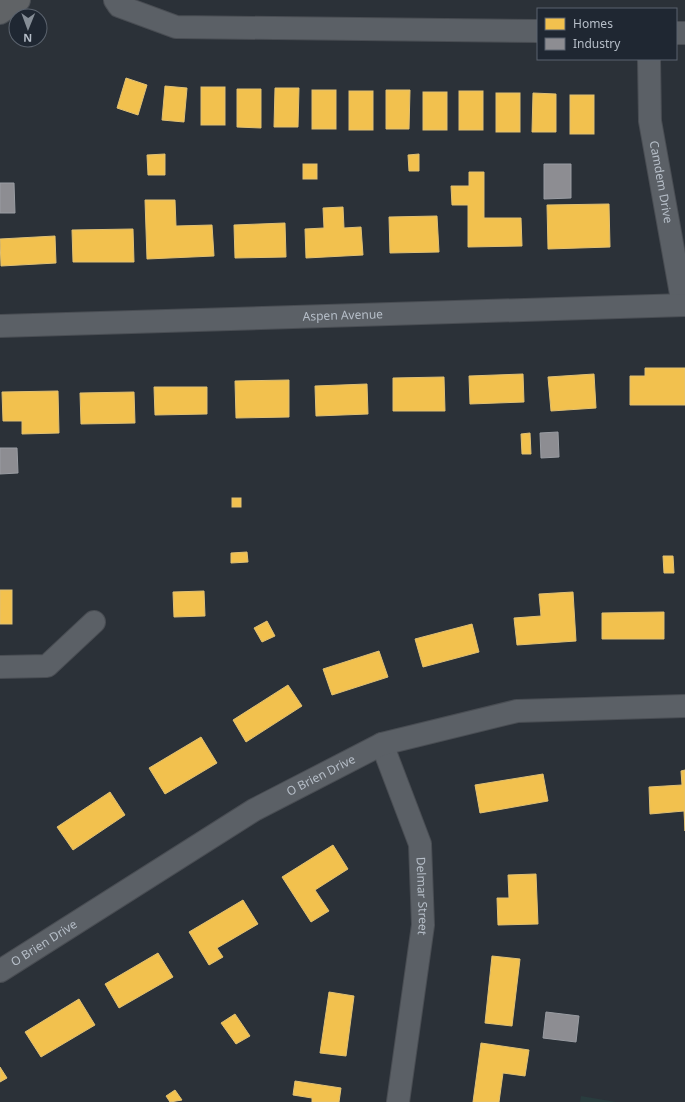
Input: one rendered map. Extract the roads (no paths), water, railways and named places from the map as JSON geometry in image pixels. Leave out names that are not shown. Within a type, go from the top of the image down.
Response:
[{"type":"highway","points":[[0,13],[19,0]]},
{"type":"street","points":[[115,0],[119,6],[176,27],[537,31]]},
{"type":"street","name":"Camdem Drive","points":[[649,60],[650,121],[684,305]]},
{"type":"street","name":"Aspen Avenue","points":[[0,326],[684,305]]},
{"type":"street","points":[[0,667],[47,666],[94,622]]},
{"type":"street","name":"O Brien Drive","points":[[0,971],[254,810],[382,744],[517,711],[685,706]]},
{"type":"street","name":"Delmar Street","points":[[382,744],[420,844],[423,925],[398,1102]]}]
